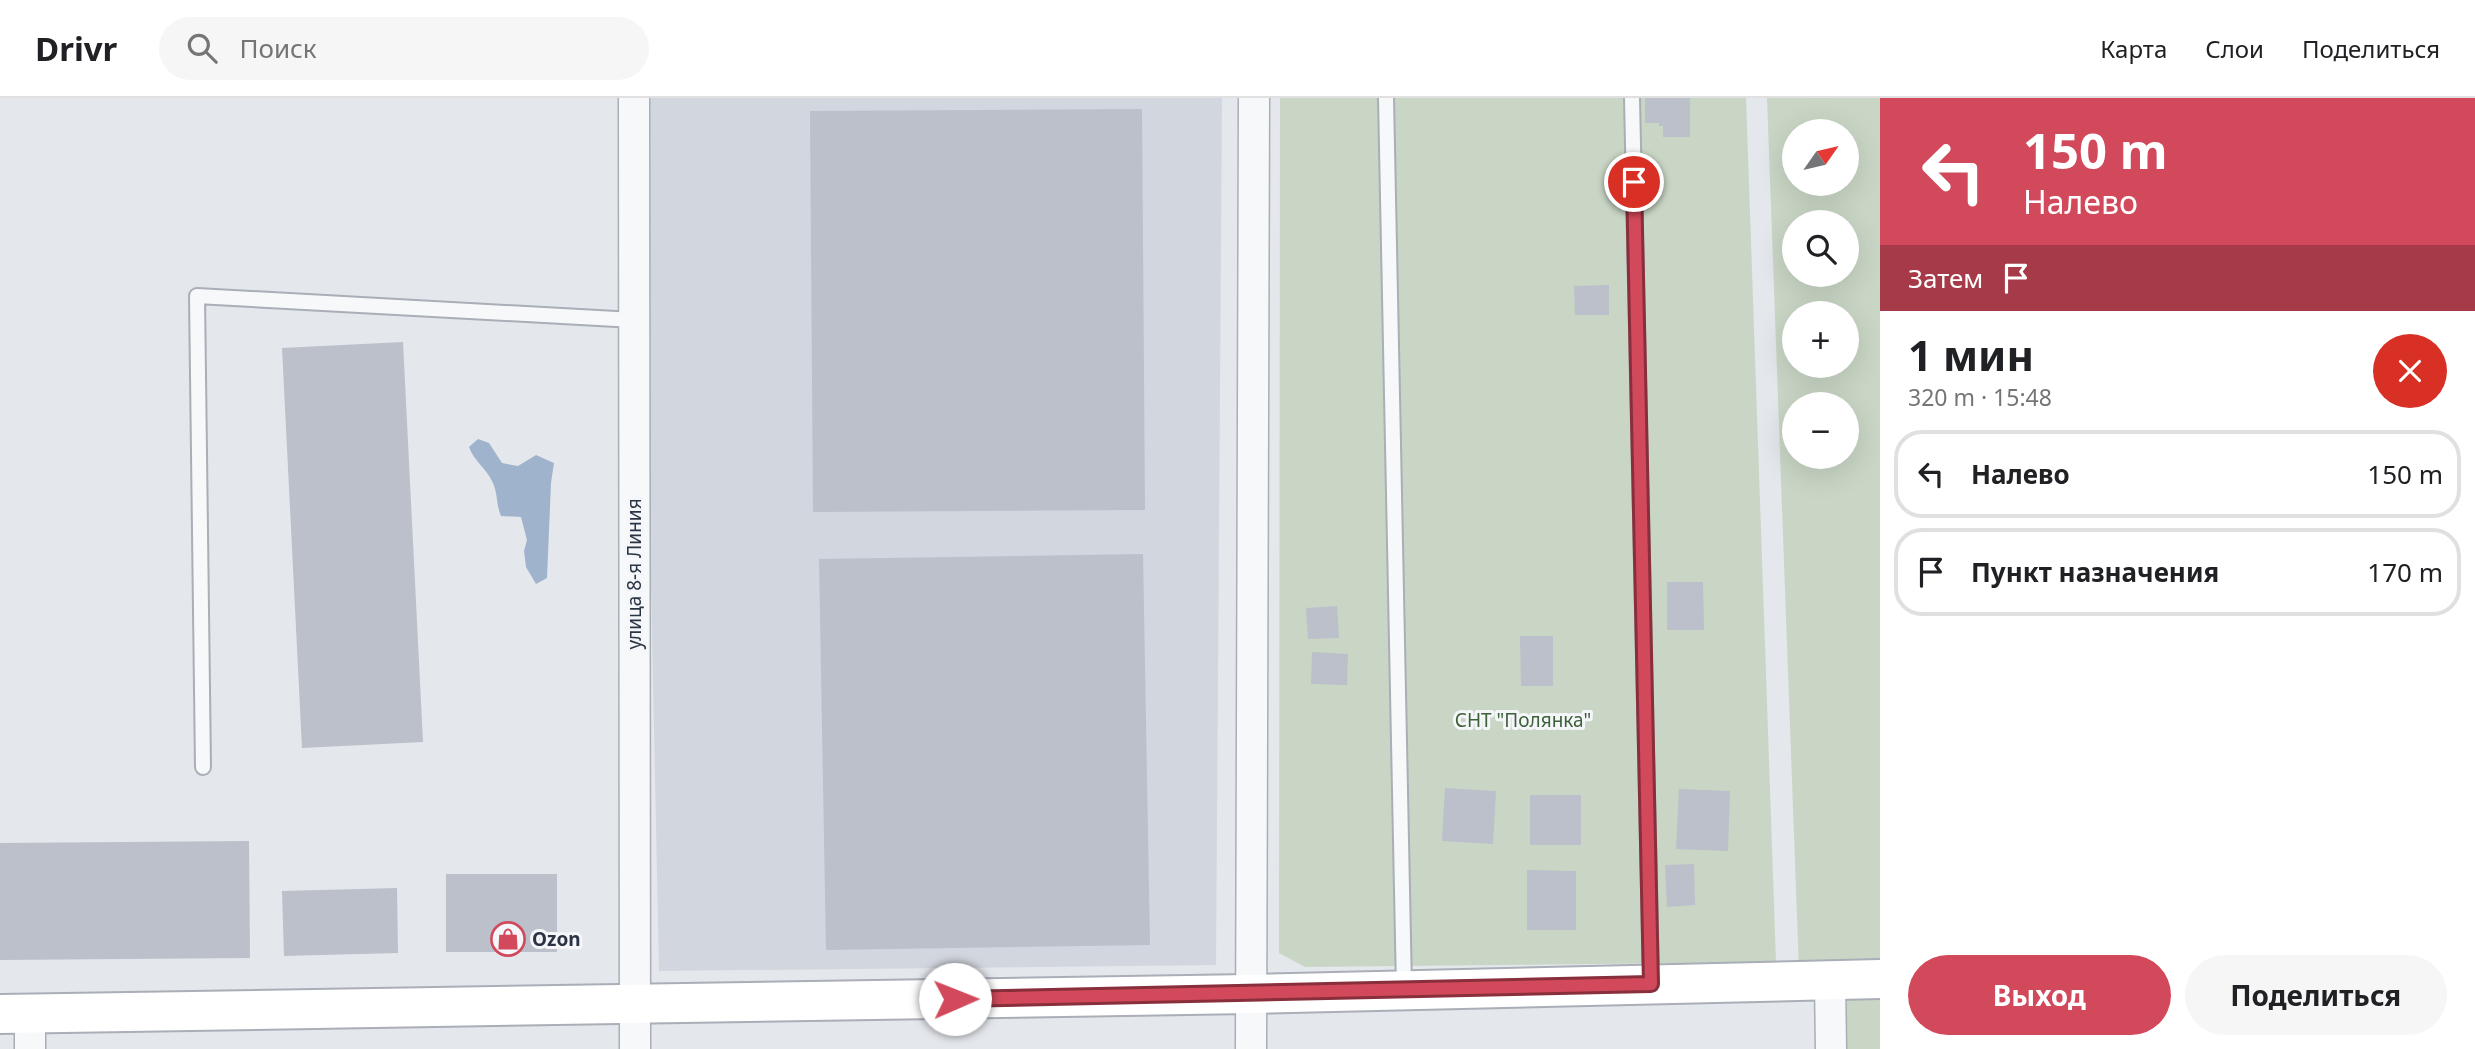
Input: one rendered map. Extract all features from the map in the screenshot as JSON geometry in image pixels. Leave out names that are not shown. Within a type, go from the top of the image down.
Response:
[{"type":"street","name":"улица 8-я Линия","points":[[634,98],[635,1049]]},
{"type":"street","points":[[1251,1049],[1254,98]]},
{"type":"street","points":[[20,1026],[634,1004],[1880,979]]},
{"type":"street","points":[[1830,980],[1831,1049]]},
{"type":"lane","points":[[1386,98],[1404,990]]},
{"type":"lane","points":[[1632,98],[1651,984]]},
{"type":"lane","points":[[203,767],[197,296],[634,320]]},
{"type":"shaded area","points":[[641,98],[1222,98],[1216,965],[659,971]]},
{"type":"green space","name":"СНТ \"Полянка\"","points":[[1280,98],[1746,98],[1776,962],[1305,967],[1279,953]]},
{"type":"green space","points":[[1767,98],[1880,98],[1880,965],[1799,972]]},
{"type":"green space","points":[[1836,989],[1880,989],[1880,1049],[1838,1049]]},
{"type":"water","points":[[478,439],[489,443],[502,463],[518,466],[536,455],[554,463],[547,578],[536,584],[526,567],[524,551],[527,540],[521,517],[501,516],[492,481],[469,447]]},
{"type":"building","points":[[1645,98],[1690,98],[1690,137],[1663,137],[1663,126],[1659,126],[1659,123],[1645,123]]},
{"type":"building","points":[[1142,109],[1145,510],[813,512],[810,111]]},
{"type":"building","points":[[1609,285],[1609,315],[1575,315],[1574,286]]},
{"type":"building","points":[[403,342],[423,742],[302,748],[282,348]]},
{"type":"building","points":[[1143,554],[1150,945],[826,950],[819,559]]},
{"type":"building","points":[[1667,582],[1703,582],[1704,630],[1667,630]]},
{"type":"building","points":[[1337,606],[1339,638],[1308,639],[1306,608]]},
{"type":"building","points":[[1520,636],[1553,636],[1553,686],[1521,686]]},
{"type":"building","points":[[1312,652],[1348,654],[1347,685],[1311,684]]},
{"type":"building","points":[[1445,788],[1496,791],[1493,844],[1442,841]]},
{"type":"building","points":[[1679,789],[1730,791],[1728,851],[1676,849]]},
{"type":"building","points":[[1530,795],[1581,795],[1581,845],[1530,845]]},
{"type":"building","points":[[249,841],[250,958],[0,960],[0,843]]},
{"type":"building","points":[[1694,864],[1695,905],[1667,907],[1665,865]]},
{"type":"building","points":[[1527,870],[1576,871],[1576,930],[1527,930]]},
{"type":"building","points":[[446,874],[557,874],[557,952],[446,952]]},
{"type":"building","points":[[397,888],[398,953],[284,956],[282,891]]},
{"type":"place","name":"Ozon","points":[[508,939]]},
{"type":"route","points":[[955,999],[1651,984],[1634,182]]}]
